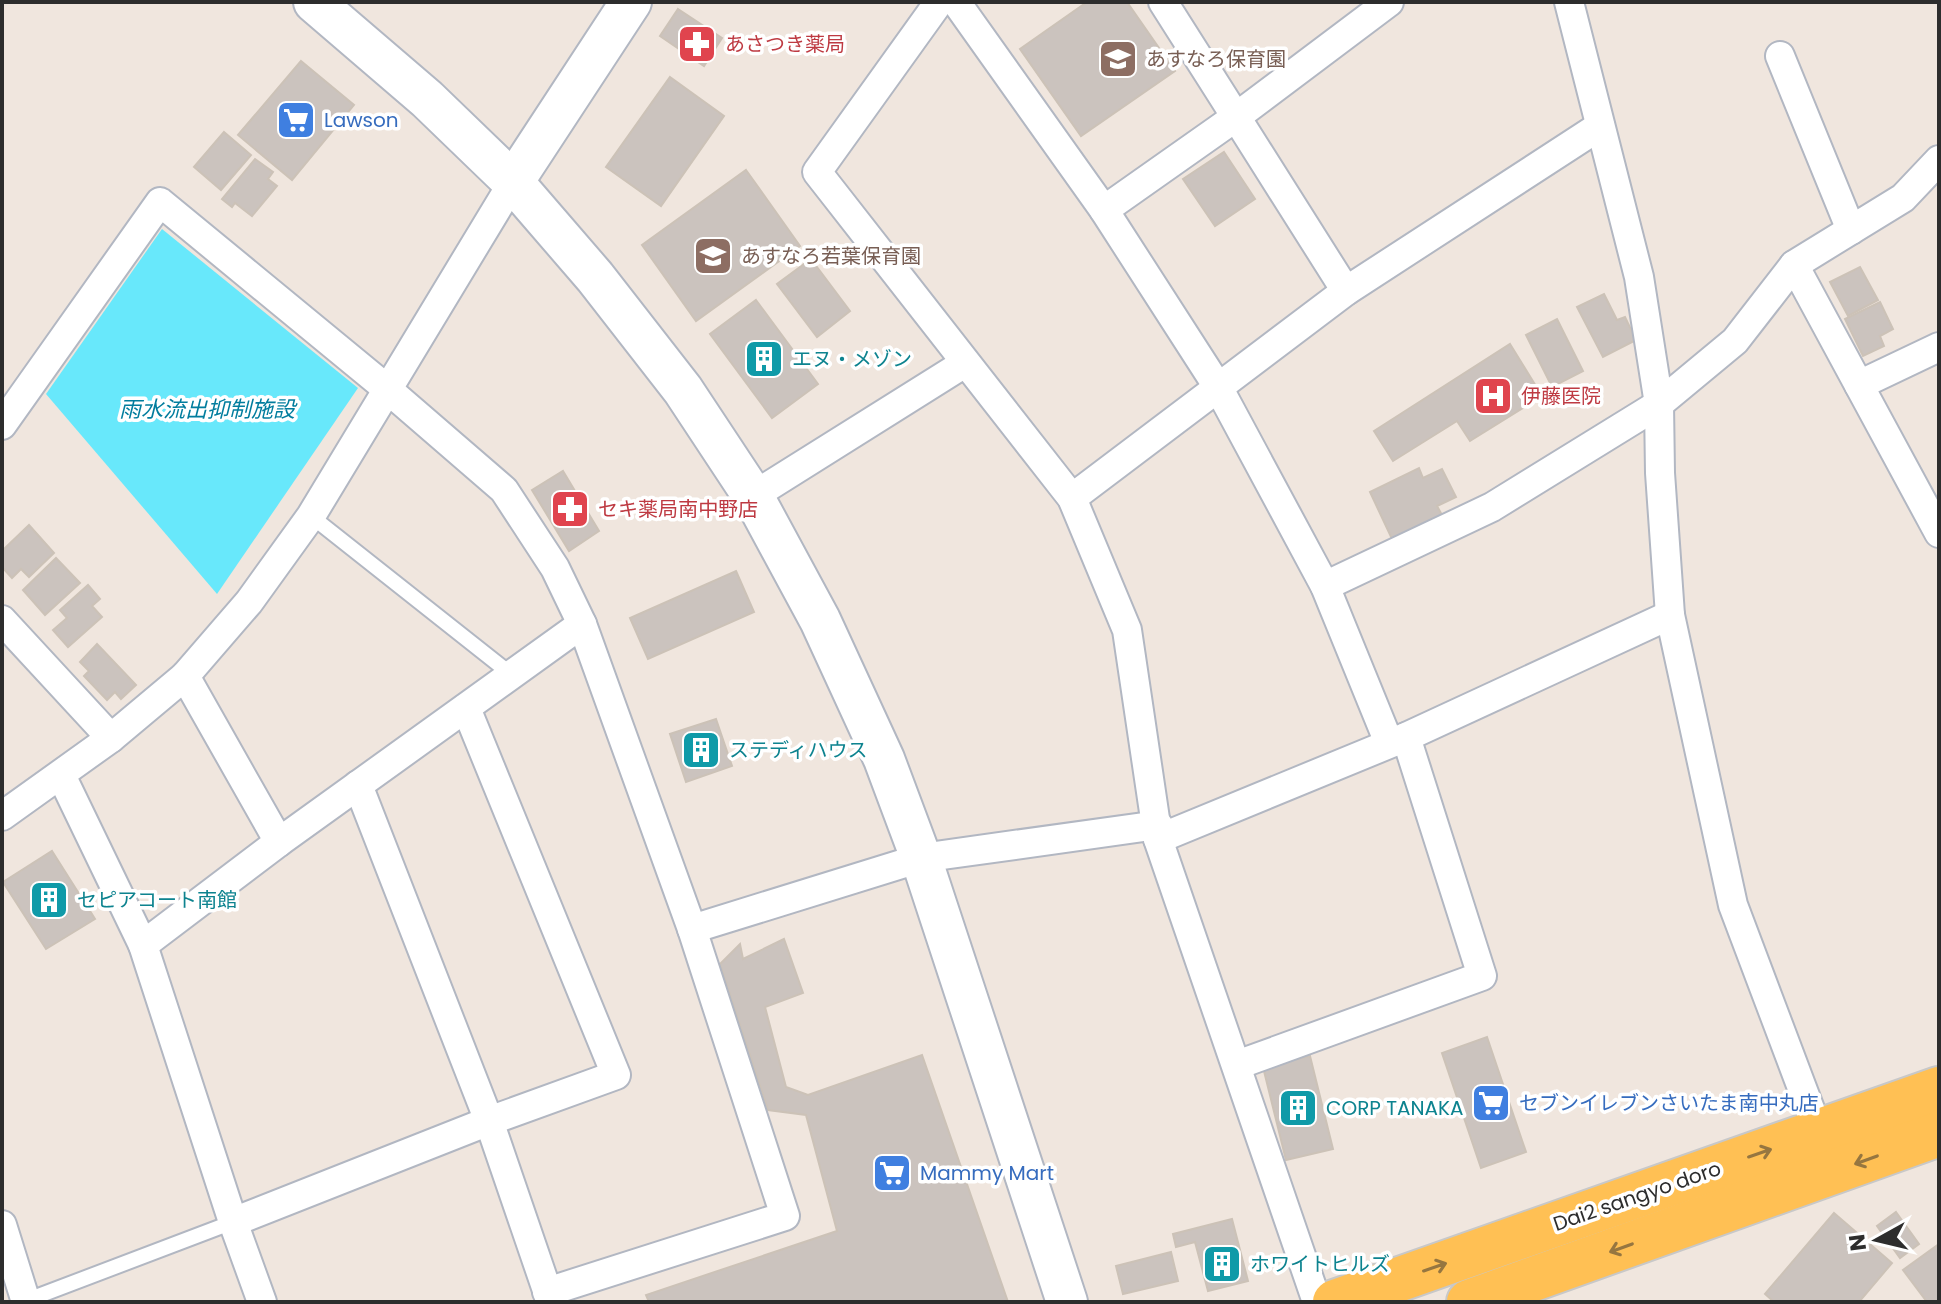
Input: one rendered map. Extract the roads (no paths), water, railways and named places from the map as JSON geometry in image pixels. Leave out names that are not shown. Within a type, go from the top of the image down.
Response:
[{"type":"main road","name":"Dai2 sangyo doro","points":[[1335,1302],[1939,1089]]},
{"type":"main road","points":[[1469,1302],[1939,1134]]},
{"type":"street","points":[[314,2],[427,99],[513,182],[595,277],[683,390],[753,496],[820,620],[884,759],[921,858],[1067,1302]]},
{"type":"street","points":[[2,816],[111,738],[185,676],[249,602],[311,516],[513,182],[631,2]]},
{"type":"street","points":[[939,2],[817,172],[1072,498],[1127,630],[1158,832],[1317,1302]]},
{"type":"street","points":[[956,2],[1104,210],[1218,387],[1325,586],[1397,740],[1482,976],[1237,1065]]},
{"type":"street","points":[[1163,2],[1346,291]]},
{"type":"street","points":[[1104,210],[1236,117],[1389,2]]},
{"type":"street","points":[[1569,2],[1639,277],[1659,404],[1660,473],[1670,615],[1733,905],[1819,1133]]},
{"type":"street","points":[[1780,56],[1851,230]]},
{"type":"street","points":[[1072,498],[1346,291],[1600,126]]},
{"type":"street","points":[[1325,586],[1492,507],[1659,404],[1735,341],[1794,265],[1903,198],[1939,160]]},
{"type":"street","points":[[2,425],[160,202],[386,388],[504,490],[555,568],[582,624],[692,929],[785,1216],[549,1297],[489,1121],[358,785]]},
{"type":"street","points":[[1794,265],[1939,533]]},
{"type":"street","points":[[1859,385],[1939,347]]},
{"type":"street","points":[[753,496],[965,363]]},
{"type":"street","points":[[692,929],[921,858],[1158,832],[1397,740],[1670,615]]},
{"type":"street","points":[[2,620],[111,738]]},
{"type":"street","points":[[143,945],[279,842],[582,624]]},
{"type":"street","points":[[185,676],[279,842]]},
{"type":"street","points":[[233,1222],[489,1121],[616,1075],[466,708]]},
{"type":"street","points":[[61,775],[143,945],[262,1302]]},
{"type":"street","points":[[2,1225],[25,1301]]},
{"type":"lane","points":[[311,516],[512,675]]},
{"type":"lane","points":[[25,1301],[233,1222]]},
{"type":"water","name":"雨水流出抑制施設","points":[[162,229],[358,388],[217,594],[46,394]]},
{"type":"place","name":"あさつき薬局","points":[[697,44]]},
{"type":"place","name":"あすなろ保育園","points":[[1118,59]]},
{"type":"place","name":"Lawson","points":[[296,120]]},
{"type":"place","name":"あすなろ若葉保育園","points":[[713,256]]},
{"type":"place","name":"エヌ・メゾン","points":[[764,359]]},
{"type":"place","name":"伊藤医院","points":[[1493,396]]},
{"type":"place","name":"セキ薬局南中野店","points":[[570,509]]},
{"type":"place","name":"ステディハウス","points":[[701,750]]},
{"type":"place","name":"セピアコート南館","points":[[49,900]]},
{"type":"place","name":"セブンイレブンさいたま南中丸店","points":[[1491,1103]]},
{"type":"place","name":"CORP TANAKA","points":[[1298,1108]]},
{"type":"place","name":"Mammy Mart","points":[[892,1173]]},
{"type":"place","name":"ホワイトヒルズ","points":[[1222,1264]]}]
